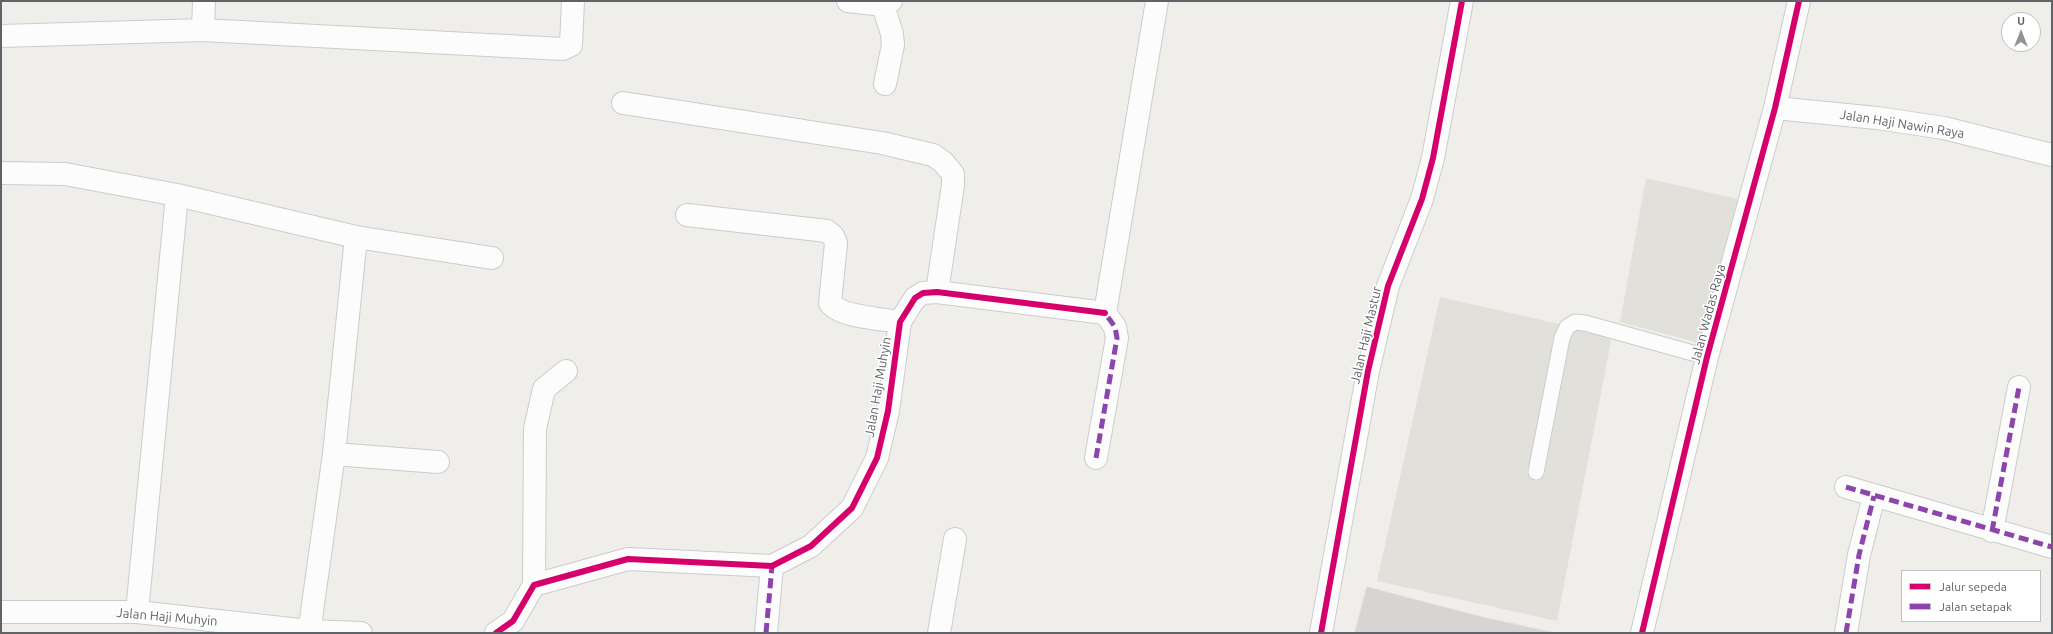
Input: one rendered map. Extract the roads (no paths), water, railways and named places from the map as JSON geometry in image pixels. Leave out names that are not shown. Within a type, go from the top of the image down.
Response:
[{"type":"street","points":[[203,30],[204,1]]},
{"type":"street","points":[[1,36],[203,30],[563,49],[571,45],[573,1]]},
{"type":"street","points":[[848,1],[887,3],[893,45],[885,84]]},
{"type":"street","points":[[1096,458],[1117,338],[1115,327],[1105,313],[1157,1]]},
{"type":"street","name":"Jalan Haji Mastur","points":[[1321,633],[1368,371],[1388,286],[1422,200],[1433,158],[1462,1]]},
{"type":"street","name":"Jalan Wadas Raya","points":[[1642,633],[1707,357],[1775,108],[1799,1]]},
{"type":"street","points":[[623,103],[882,143],[933,155],[943,162],[953,174],[953,185],[937,292]]},
{"type":"street","name":"Jalan Haji Nawin Raya","points":[[1775,108],[1877,118],[1944,128],[2052,155]]},
{"type":"street","points":[[1,173],[64,174],[177,195],[356,237],[492,258]]},
{"type":"street","points":[[137,612],[177,195]]},
{"type":"street","points":[[687,215],[827,231],[833,236],[836,243],[830,303],[833,307],[848,314],[900,322]]},
{"type":"street","points":[[309,632],[334,454],[356,237]]},
{"type":"street","name":"Jalan Haji Muhyin","points":[[534,585],[628,559],[772,566],[811,546],[852,508],[878,450],[888,411],[900,322],[915,298],[923,293],[937,292],[1105,313]]},
{"type":"street","points":[[496,633],[513,621],[534,585],[535,429],[544,389],[566,371]]},
{"type":"street","points":[[1992,531],[2019,387]]},
{"type":"street","points":[[334,454],[438,462]]},
{"type":"street","points":[[1846,487],[1992,531],[2052,547]]},
{"type":"street","points":[[1846,633],[1859,554],[1874,496]]},
{"type":"street","points":[[939,633],[955,539]]},
{"type":"street","points":[[766,633],[772,566]]},
{"type":"street","name":"Jalan Haji Muhyin","points":[[1,612],[137,612],[309,632],[361,633]]},
{"type":"lane","points":[[1536,472],[1562,338],[1567,327],[1575,322],[1585,322],[1707,357]]}]
